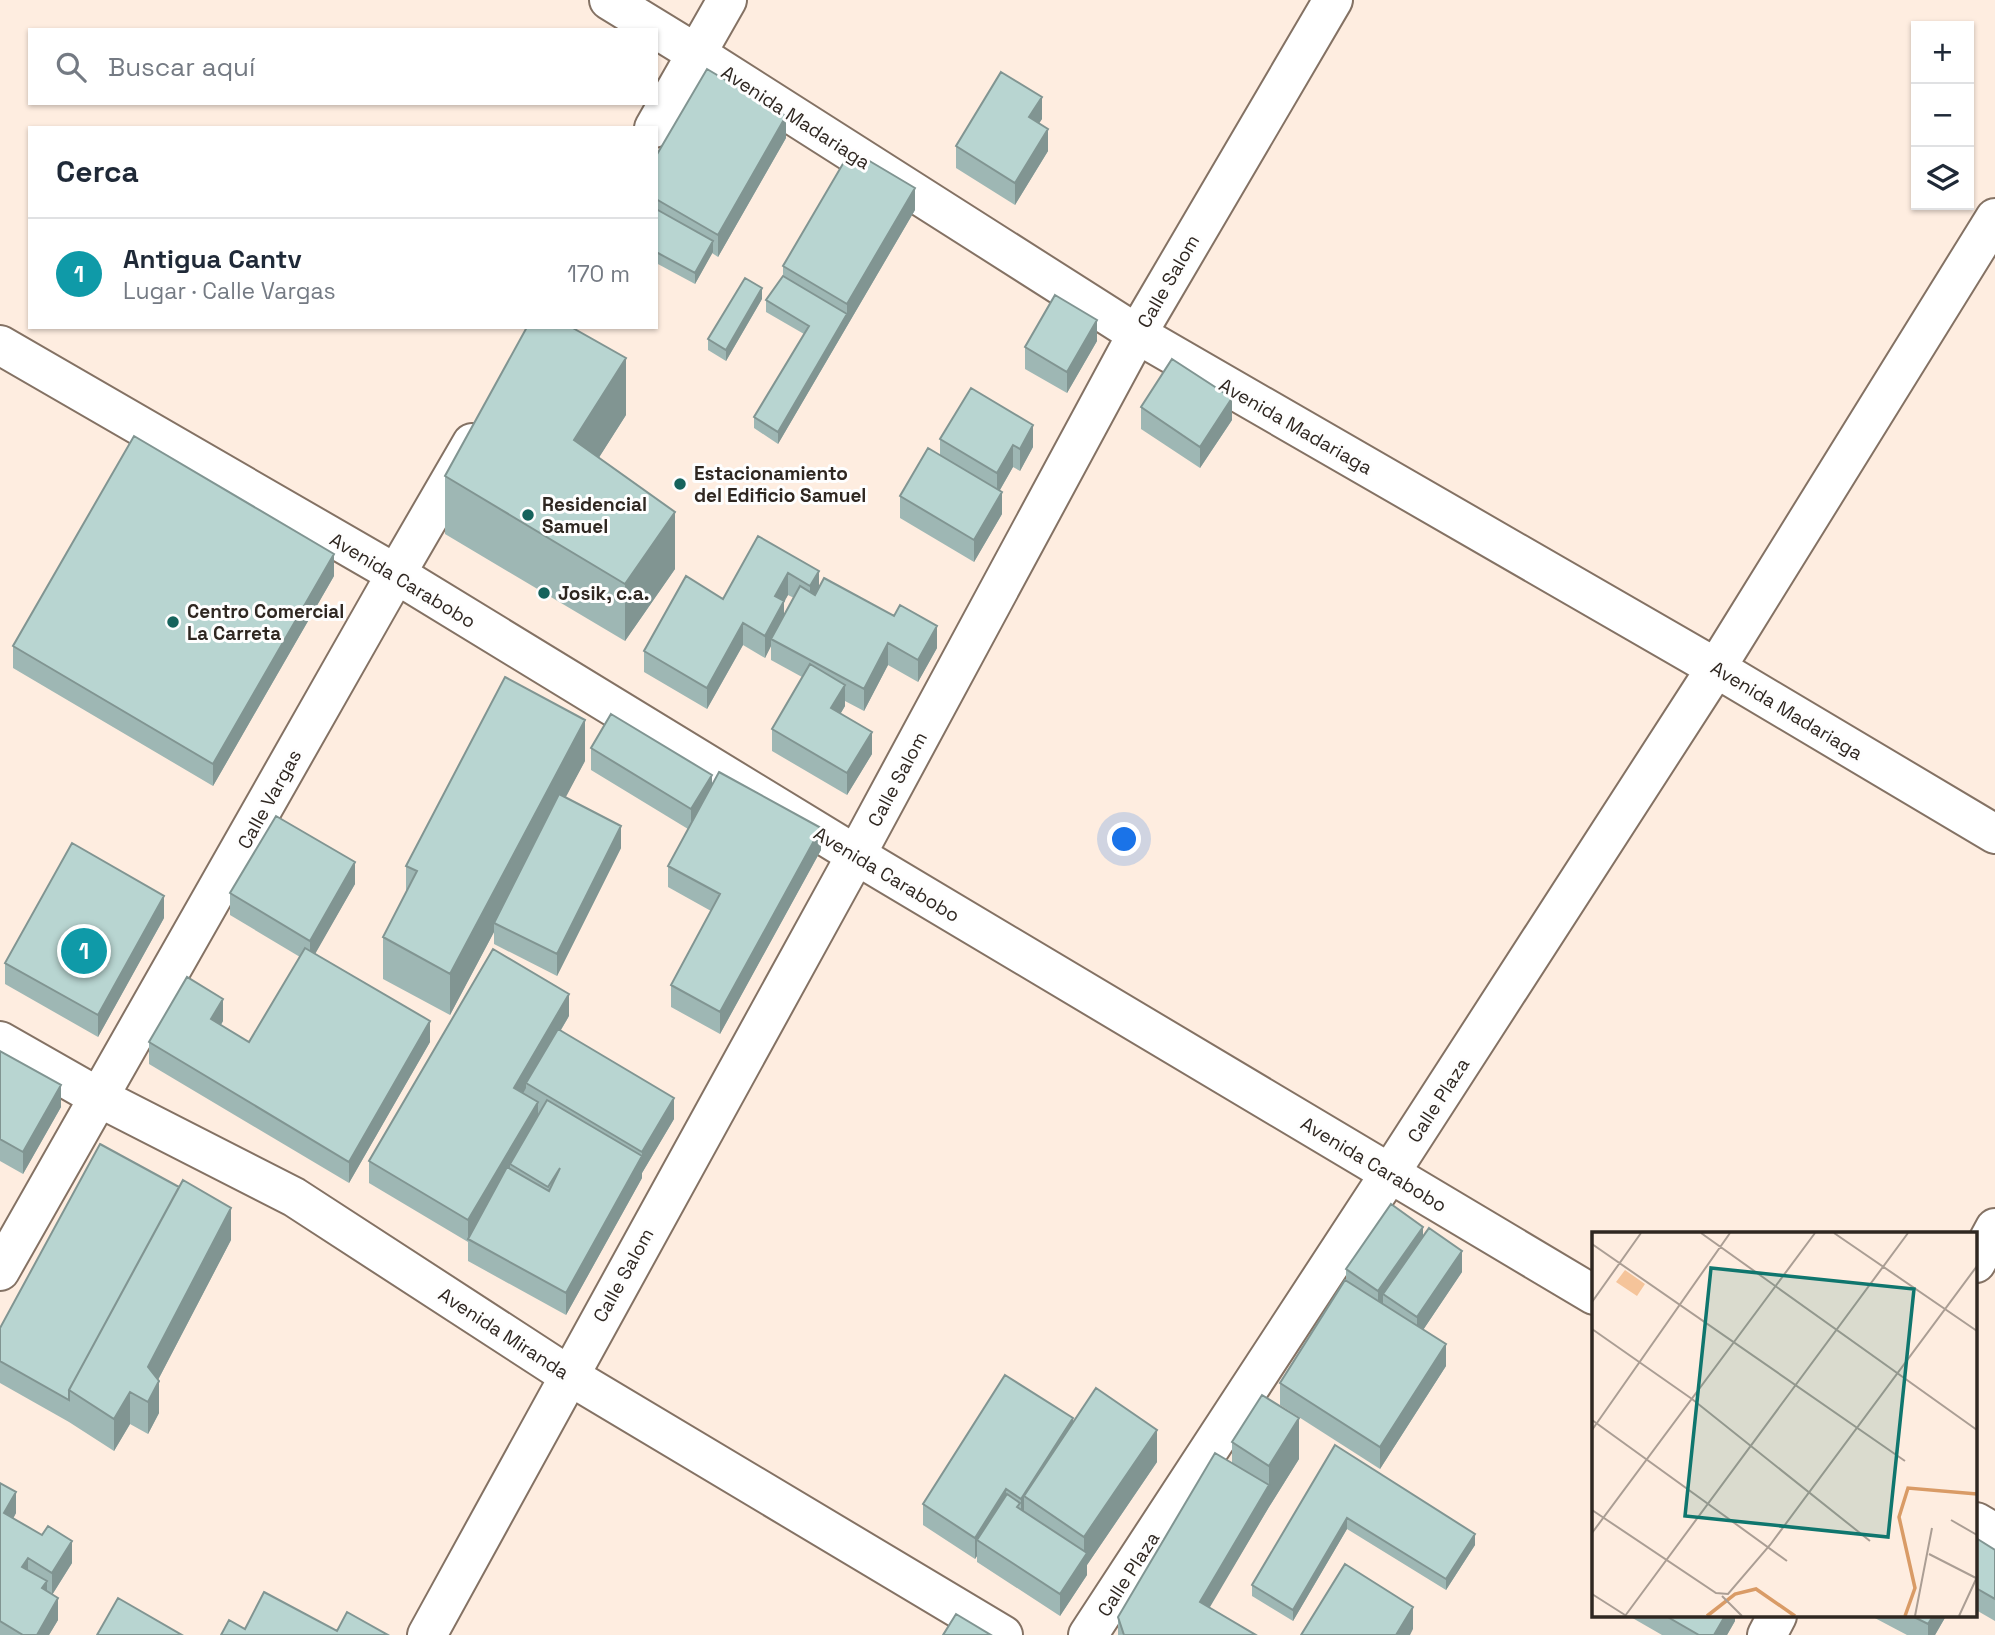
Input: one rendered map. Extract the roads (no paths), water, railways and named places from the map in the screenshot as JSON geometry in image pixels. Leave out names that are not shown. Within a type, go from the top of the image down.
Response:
[{"type":"street","name":"Avenida Madariaga","points":[[609,0],[655,28]]},
{"type":"street","points":[[655,126],[727,0]]},
{"type":"street","name":"Calle Salom","points":[[426,1635],[856,856],[1137,334],[1333,0]]},
{"type":"street","name":"Avenida Madariaga","points":[[658,30],[1137,334],[1716,668],[1995,834]]},
{"type":"street","name":"Calle Plaza","points":[[1088,1635],[1716,668],[1995,218]]},
{"type":"street","name":"Avenida Carabobo","points":[[0,345],[396,574],[856,856],[1592,1294]]},
{"type":"street","name":"Calle Vargas","points":[[0,1271],[491,410]]},
{"type":"street","name":"Avenida Miranda","points":[[0,1041],[100,1098],[294,1197],[568,1374],[1003,1635]]},
{"type":"street","points":[[1978,1258],[1995,1228]]},
{"type":"street","points":[[1978,1523],[1995,1533]]},
{"type":"street","points":[[1766,1635],[1776,1618]]},
{"type":"place","name":"Estacionamiento del Edificio Samuel","points":[[680,484]]},
{"type":"place","name":"Residencial Samuel","points":[[528,515]]},
{"type":"place","name":"Josik, c.a.","points":[[544,593]]},
{"type":"place","name":"Centro Comercial La Carreta","points":[[173,622]]},
{"type":"place","name":"Antigua Cantv","points":[[84,951]]}]
